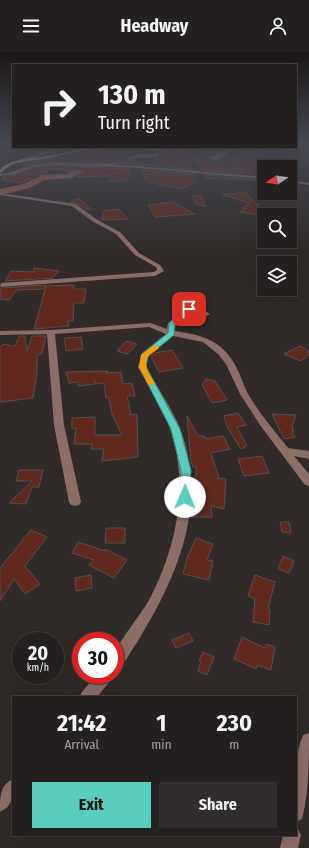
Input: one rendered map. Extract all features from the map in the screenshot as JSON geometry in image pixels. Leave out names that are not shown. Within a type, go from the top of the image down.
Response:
[{"type":"street","points":[[297,183],[309,184]]},
{"type":"street","points":[[0,194],[74,205],[94,220],[118,233],[137,254],[158,266],[162,271],[155,274],[1,285]]},
{"type":"street","points":[[124,650],[161,589],[174,556],[185,497],[186,470],[175,429],[142,367],[145,355],[158,346],[171,333],[171,325],[189,309],[196,309],[206,314]]},
{"type":"street","points":[[0,333],[51,332],[150,325],[171,333],[206,340],[221,352],[230,363],[244,394],[263,423],[309,482]]},
{"type":"street","points":[[51,332],[59,425],[75,502]]},
{"type":"street","points":[[286,451],[309,455]]},
{"type":"street","points":[[88,696],[98,684]]},
{"type":"street","points":[[297,807],[309,741]]},
{"type":"street","points":[[0,803],[12,788]]},
{"type":"street","points":[[289,848],[292,836]]},
{"type":"building","points":[[2,180],[27,180],[20,183]]},
{"type":"building","points":[[109,180],[126,180],[126,181]]},
{"type":"building","points":[[146,180],[196,181],[182,189],[147,182]]},
{"type":"building","points":[[246,193],[258,205],[257,215],[240,212],[249,203],[223,194]]},
{"type":"building","points":[[201,195],[205,207],[195,203],[192,196]]},
{"type":"building","points":[[78,198],[91,209],[87,210],[77,203],[70,202]]},
{"type":"building","points":[[173,202],[195,214],[155,217],[148,205]]},
{"type":"building","points":[[118,209],[128,219],[102,220],[103,211]]},
{"type":"building","points":[[34,268],[59,271],[53,278],[5,281],[11,271],[34,272]]},
{"type":"building","points":[[46,285],[43,289],[17,290],[9,300],[0,299],[1,288]]},
{"type":"building","points":[[74,285],[74,289],[86,289],[84,303],[74,303],[73,321],[68,321],[69,326],[34,329],[46,286]]},
{"type":"building","points":[[19,336],[25,336],[27,351],[32,336],[46,336],[42,354],[39,354],[37,357],[37,373],[33,398],[0,402],[0,347],[3,344],[15,346]]},
{"type":"building","points":[[81,337],[83,349],[66,351],[64,338]]},
{"type":"building","points":[[126,341],[137,344],[127,354],[117,351]]},
{"type":"building","points":[[300,346],[309,351],[309,355],[301,361],[284,354]]},
{"type":"building","points":[[172,350],[183,368],[159,372],[151,356],[155,353]]},
{"type":"building","points":[[108,371],[106,373],[121,372],[123,384],[132,383],[135,396],[127,396],[131,415],[137,414],[138,457],[102,461],[104,449],[91,449],[92,444],[74,444],[76,428],[72,429],[72,418],[95,417],[95,435],[122,435],[112,414],[109,398],[106,398],[104,383],[97,384],[95,380],[95,384],[78,386],[78,382],[69,383],[66,372]]},
{"type":"building","points":[[206,379],[215,381],[227,400],[212,403],[202,385]]},
{"type":"building","points":[[238,413],[246,425],[237,427],[247,446],[241,449],[227,427],[224,416]]},
{"type":"building","points":[[272,414],[296,415],[292,427],[295,437],[284,439]]},
{"type":"building","points":[[187,416],[198,436],[204,436],[205,439],[223,436],[230,449],[211,453],[219,478],[226,479],[224,509],[211,506],[212,517],[191,517],[192,498],[197,467],[193,467],[191,462]]},
{"type":"building","points":[[262,456],[269,473],[244,476],[238,459]]},
{"type":"building","points":[[19,470],[43,470],[39,487],[32,487],[26,504],[9,503],[32,481],[16,481]]},
{"type":"building","points":[[280,522],[289,522],[291,533],[282,532]]},
{"type":"building","points":[[106,528],[125,528],[125,543],[105,543]]},
{"type":"building","points":[[31,530],[47,537],[25,566],[40,584],[25,594],[14,579],[0,601],[0,568]]},
{"type":"building","points":[[196,538],[213,544],[207,560],[213,561],[209,580],[183,574],[187,558]]},
{"type":"building","points":[[78,542],[105,551],[105,549],[127,560],[114,578],[89,565],[94,560],[72,553]]},
{"type":"building","points":[[283,556],[294,561],[289,573],[278,569]]},
{"type":"building","points":[[91,575],[92,588],[76,591],[75,578]]},
{"type":"building","points":[[255,575],[275,582],[268,609],[270,610],[269,625],[253,622],[255,599],[248,596]]},
{"type":"building","points":[[189,633],[193,641],[176,648],[172,640]]},
{"type":"building","points":[[242,637],[265,648],[266,644],[275,647],[271,670],[257,665],[256,669],[234,659]]},
{"type":"building","points":[[203,652],[214,657],[207,675],[198,671],[201,662],[199,661]]},
{"type":"waterway","points":[[0,192],[27,186],[38,180]]},
{"type":"slow traffic","points":[[152,384],[142,367],[145,355],[155,348]]},
{"type":"route","points":[[185,497],[186,470],[175,429],[142,367],[145,355],[158,346],[171,333],[171,325],[189,309]]}]
